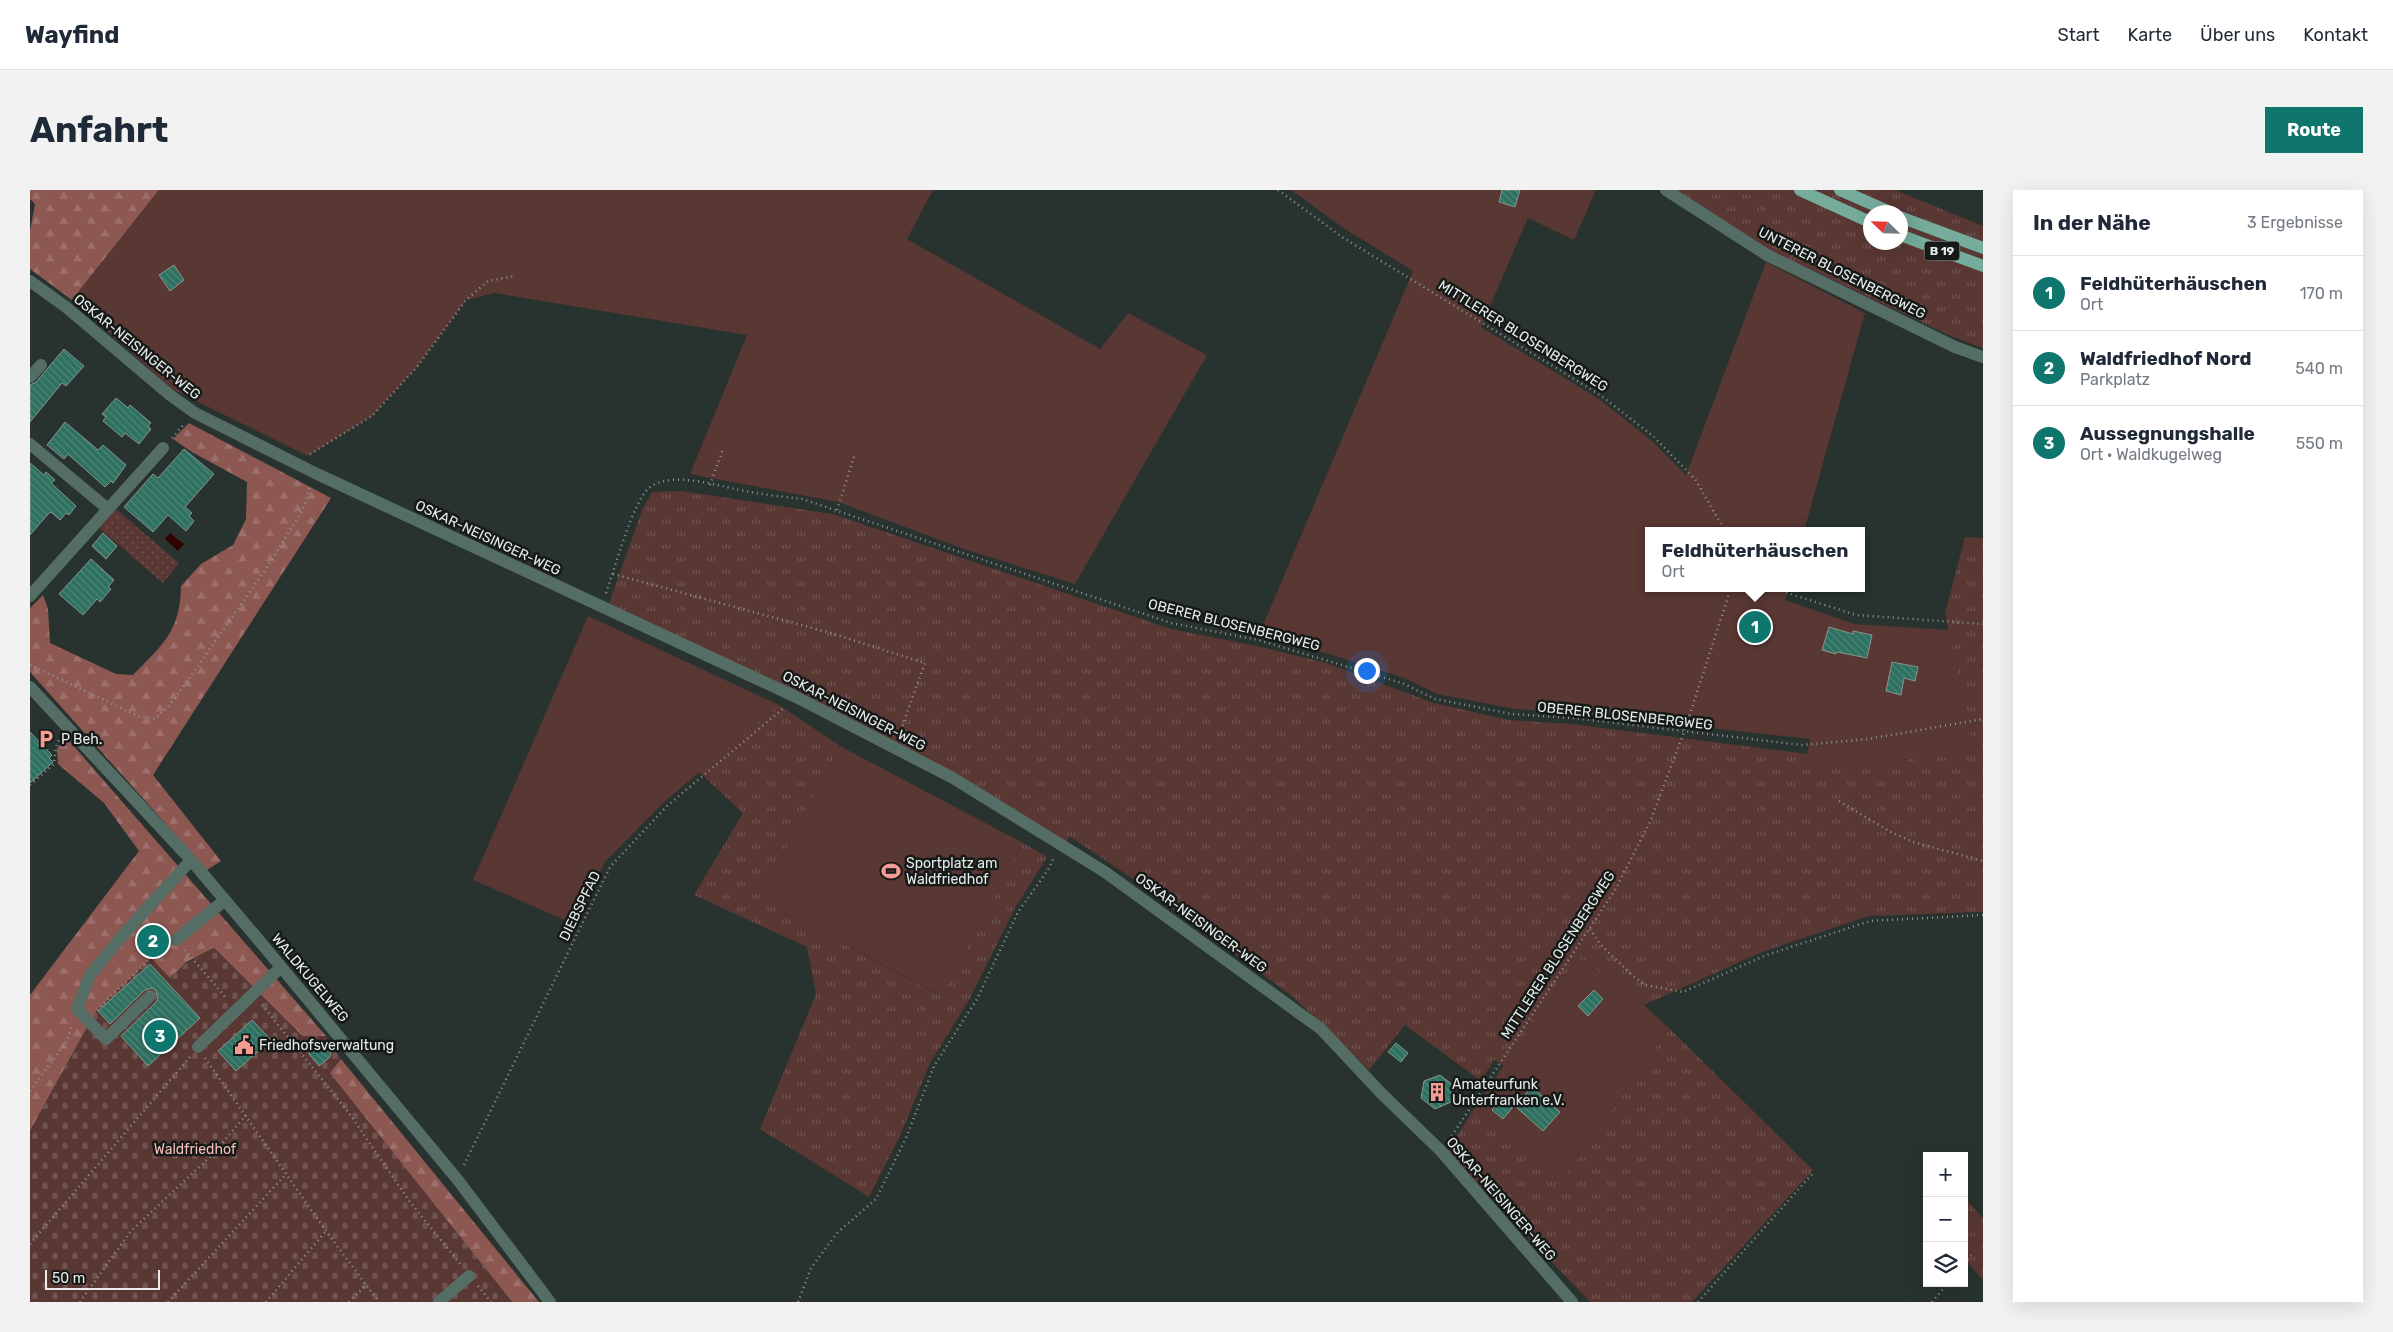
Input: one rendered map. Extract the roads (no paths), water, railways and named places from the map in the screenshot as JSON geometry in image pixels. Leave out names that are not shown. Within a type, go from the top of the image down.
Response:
[{"type":"main road","points":[[1800,190],[1863,219]]},
{"type":"main road","points":[[1840,190],[1874,205]]},
{"type":"main road","name":"B 19","points":[[1908,220],[1983,248]]},
{"type":"main road","name":"B 19","points":[[1908,238],[1983,266]]},
{"type":"street","name":"UNTERER BLOSENBERGWEG","points":[[1666,190],[1767,255],[1955,347],[1983,357]]},
{"type":"street","name":"OSKAR-NEISINGER-WEG","points":[[30,280],[66,307],[170,395],[195,413],[315,473],[796,698],[953,778],[1105,872],[1321,1029],[1382,1094],[1441,1151],[1572,1302]]},
{"type":"street","points":[[30,377],[41,365]]},
{"type":"street","points":[[30,444],[108,509]]},
{"type":"street","points":[[30,596],[162,448]]},
{"type":"street","name":"WALDKUGELWEG","points":[[30,687],[191,860],[225,900],[457,1179],[550,1302]]},
{"type":"street","points":[[150,996],[106,1039],[77,1009],[90,975],[128,929],[191,860]]},
{"type":"street","points":[[176,940],[225,900]]},
{"type":"street","points":[[198,1047],[281,967]]},
{"type":"street","points":[[439,1302],[470,1276]]},
{"type":"place","name":"Feldhüterhäuschen","points":[[1755,627]]},
{"type":"place","name":"P Beh.","points":[[46,739]]},
{"type":"place","name":"Sportplatz am Waldfriedhof","points":[[891,871]]},
{"type":"place","name":"Waldfriedhof Nord","points":[[153,941]]},
{"type":"place","name":"Aussegnungshalle","points":[[160,1036]]},
{"type":"place","name":"Friedhofsverwaltung","points":[[244,1045]]},
{"type":"place","name":"Amateurfunk Unterfranken e.V.","points":[[1437,1092]]},
{"type":"park label","name":"Waldfriedhof","points":[[195,1149]]}]
